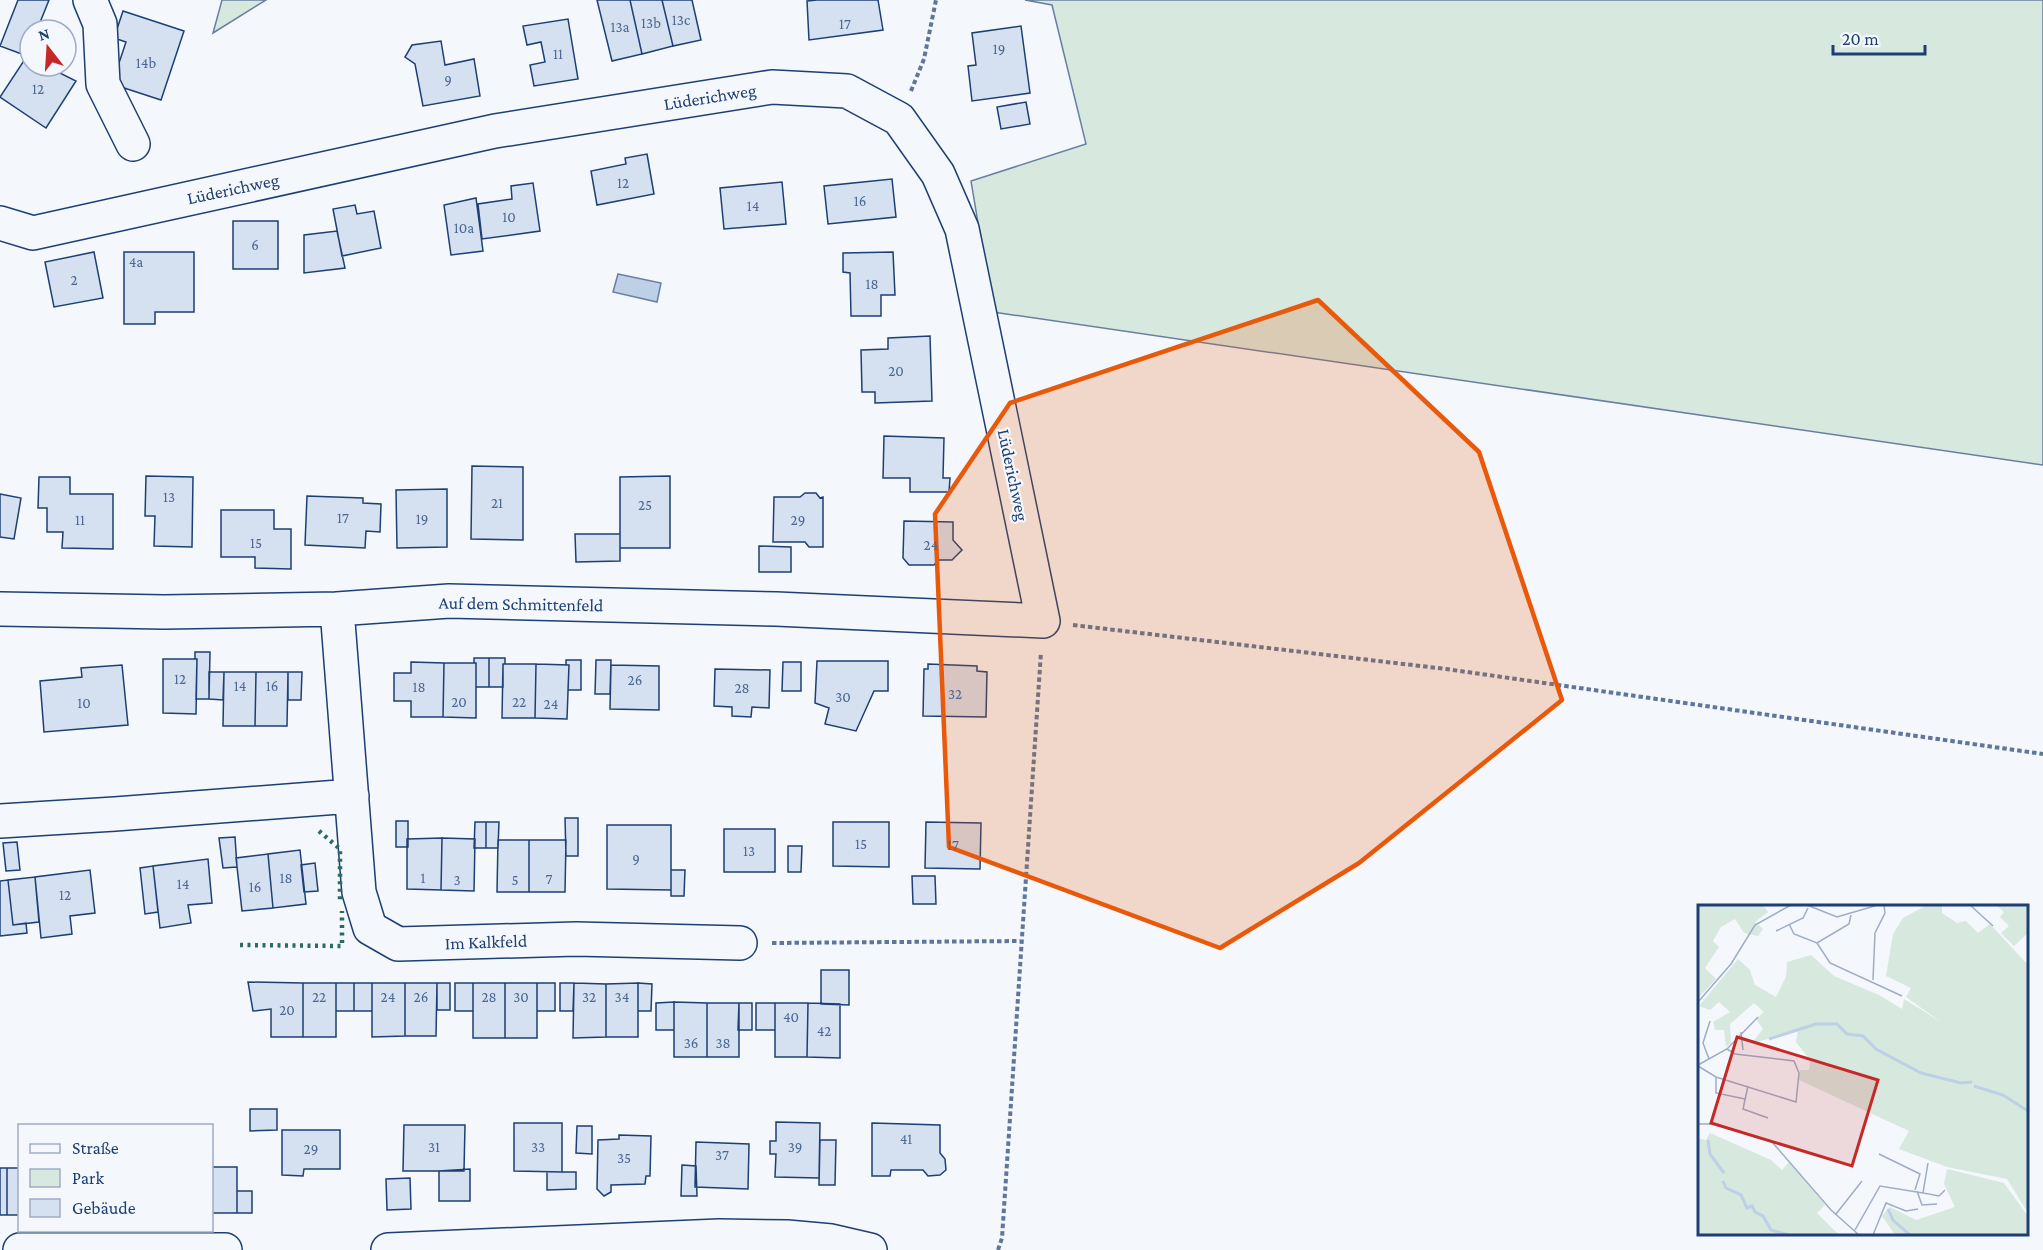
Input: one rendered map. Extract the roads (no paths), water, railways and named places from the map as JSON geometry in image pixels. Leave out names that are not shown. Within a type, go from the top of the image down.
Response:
[{"type":"street","points":[[90,0],[100,24],[102,84],[133,144]]},
{"type":"street","name":"Lüderichweg","points":[[0,223],[33,233],[495,131],[772,87],[847,92],[899,119],[938,174],[962,229],[1043,621]]},
{"type":"street","name":"Auf dem Schmittenfeld","points":[[0,609],[164,612],[337,609],[449,601],[776,609],[1043,621]]},
{"type":"street","name":"Im Kalkfeld","points":[[337,609],[359,891],[370,928],[398,944],[576,939],[740,943]]},
{"type":"street","points":[[0,821],[352,796]]},
{"type":"street","points":[[388,1250],[719,1236],[788,1237],[831,1241],[870,1250]]},
{"type":"street","points":[[20,1250],[225,1250]]},
{"type":"water","points":[[618,274],[661,283],[657,302],[613,292]]}]
